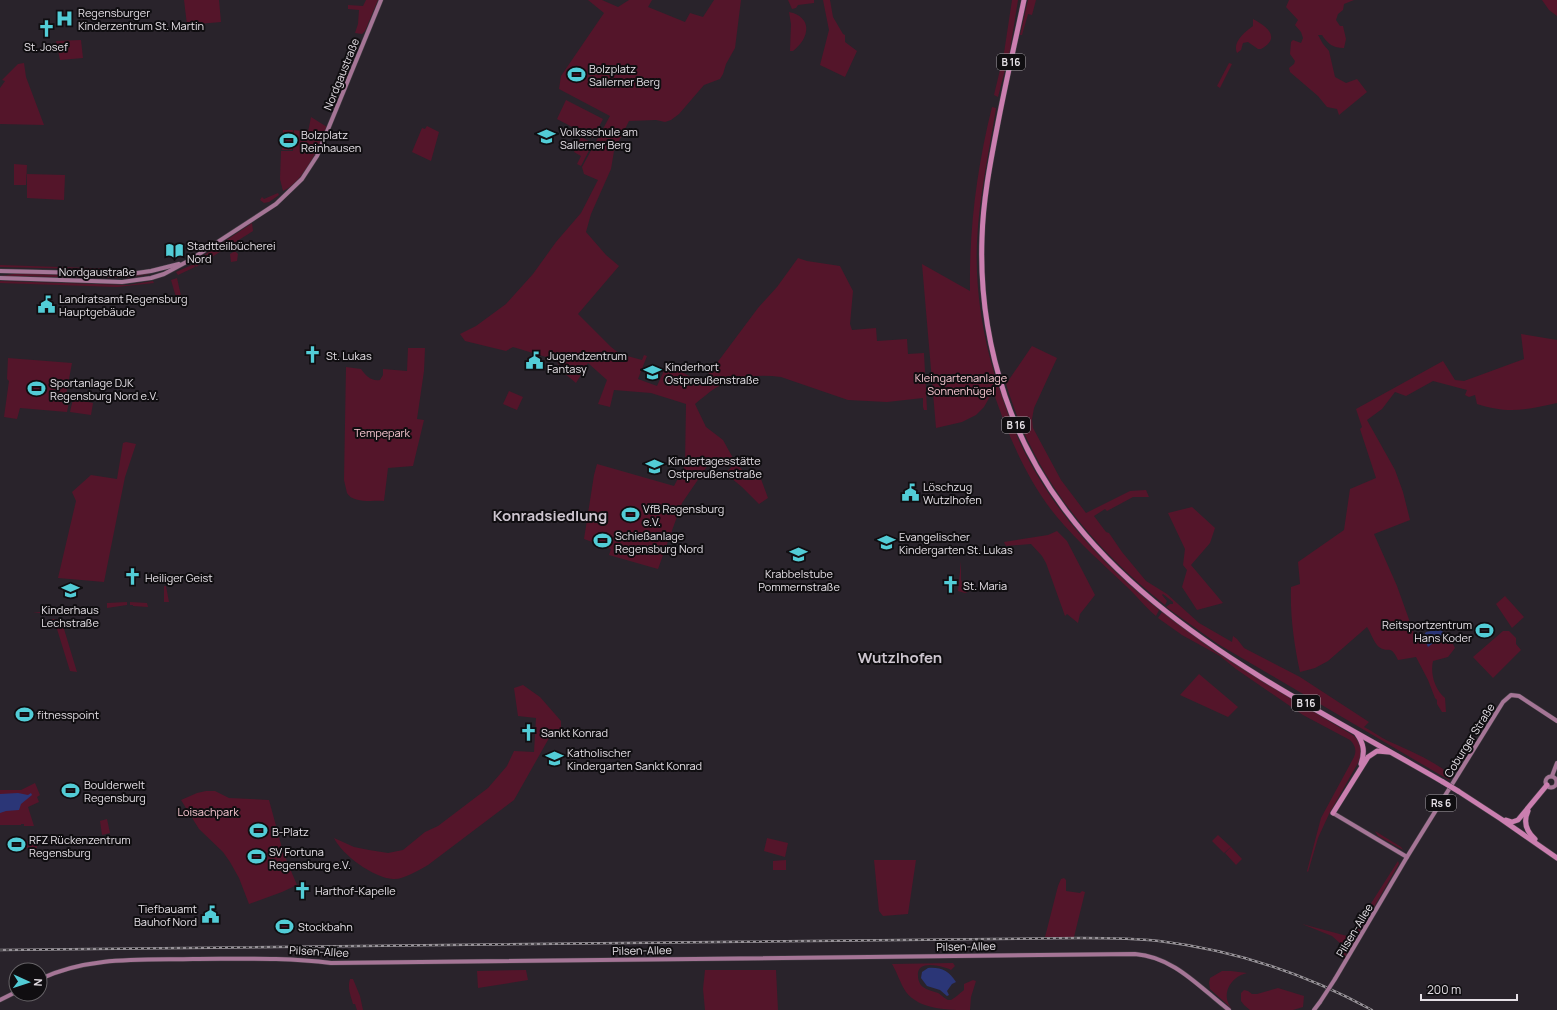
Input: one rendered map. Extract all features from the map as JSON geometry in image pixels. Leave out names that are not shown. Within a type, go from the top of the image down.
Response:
[{"type":"highway","name":"B 16","points":[[1024,0],[1003,97],[985,197],[981,260],[988,328],[994,358],[1003,390],[1023,441],[1046,481],[1082,533],[1124,576],[1168,613],[1231,658],[1300,700],[1458,791],[1557,858]]},
{"type":"highway","points":[[1333,813],[1357,772],[1364,751],[1362,742],[1355,731]]},
{"type":"highway","name":"B 16","points":[[1357,772],[1368,757],[1376,751],[1397,755]]},
{"type":"highway","points":[[1501,819],[1515,821],[1522,817],[1547,785]]},
{"type":"highway","name":"B 16","points":[[1528,809],[1526,827],[1530,835],[1545,850]]},
{"type":"main road","name":"Nordgaustraße","points":[[0,278],[128,282],[153,277],[174,269],[190,260],[271,207],[286,196],[307,172],[321,147],[381,0]]},
{"type":"main road","name":"Nordgaustraße","points":[[0,271],[130,274],[162,269],[190,260]]},
{"type":"main road","name":"Coburger Straße","points":[[1407,857],[1503,702],[1511,695],[1519,696],[1557,721]]},
{"type":"main road","points":[[1552,776],[1556,779],[1555,785],[1551,787],[1547,785],[1546,779],[1552,776],[1557,762]]},
{"type":"main road","points":[[1333,813],[1407,857]]},
{"type":"main road","name":"Pilsen-Allee","points":[[1314,1010],[1365,930],[1407,857]]},
{"type":"main road","name":"Pilsen-Allee","points":[[48,976],[65,969],[92,963],[143,960],[277,958],[304,959],[331,963],[1134,954],[1150,956],[1166,962],[1181,971],[1229,1010]]},
{"type":"green space","points":[[184,0],[219,0],[221,22],[187,25]]},
{"type":"green space","points":[[366,0],[378,0],[365,31],[362,34],[355,33],[358,24],[359,10],[348,9],[348,5],[363,6]]},
{"type":"green space","points":[[588,0],[602,0],[618,7],[629,0],[652,0],[648,7],[685,22],[690,13],[703,17],[714,0],[741,0],[735,48],[720,79],[704,85],[679,114],[671,120],[665,122],[656,120],[629,121],[614,151],[611,169],[591,214],[586,232],[606,255],[619,266],[578,314],[620,354],[642,360],[644,355],[647,356],[638,379],[657,386],[667,364],[702,383],[758,308],[777,287],[798,258],[807,261],[840,266],[853,291],[850,324],[852,330],[876,328],[877,341],[907,339],[908,354],[924,353],[927,410],[924,410],[923,407],[923,398],[887,402],[848,400],[781,377],[772,376],[746,377],[730,381],[704,396],[695,404],[706,427],[723,440],[734,460],[725,467],[722,465],[708,465],[682,503],[658,569],[609,555],[611,549],[584,539],[594,475],[597,464],[674,486],[685,465],[686,404],[651,393],[614,390],[610,407],[598,404],[607,380],[588,363],[576,383],[563,372],[556,360],[513,347],[506,351],[465,341],[460,334],[476,326],[506,304],[533,274],[556,242],[581,213],[598,180],[584,174],[582,167],[610,116],[559,89],[561,76],[604,13]]},
{"type":"green space","points":[[788,0],[814,0],[814,3],[798,5],[796,8],[792,9]]},
{"type":"green space","points":[[823,0],[830,0],[833,17],[845,35],[845,42],[857,51],[845,77],[820,65],[829,30]]},
{"type":"green space","points":[[1012,0],[1018,0],[1010,50],[998,97],[994,95],[1004,53]]},
{"type":"green space","points":[[1028,0],[1036,0],[1032,15],[1028,14],[1022,35],[1020,35]]},
{"type":"green space","points":[[1289,0],[1354,0],[1344,4],[1343,10],[1338,14],[1336,20],[1340,26],[1343,26],[1346,39],[1344,48],[1334,46],[1326,41],[1322,35],[1318,35],[1329,51],[1335,77],[1346,83],[1357,79],[1367,92],[1339,115],[1337,109],[1327,107],[1318,96],[1290,72],[1289,68],[1295,61],[1290,54],[1291,42],[1293,40],[1301,43],[1303,38],[1301,32],[1295,25],[1298,20],[1286,7]]},
{"type":"green space","points":[[1542,0],[1557,0],[1557,16],[1549,10]]},
{"type":"green space","points":[[789,12],[802,18],[806,28],[806,34],[803,40],[793,51],[790,51],[791,24]]},
{"type":"green space","points":[[1253,19],[1267,28],[1271,36],[1270,40],[1267,45],[1261,49],[1258,49],[1248,42],[1243,43],[1241,50],[1237,53],[1236,45],[1243,34],[1253,26]]},
{"type":"green space","points":[[81,40],[83,58],[60,60],[56,41]]},
{"type":"green space","points":[[24,63],[26,77],[44,125],[0,124],[0,88],[5,81],[2,80],[18,64]]},
{"type":"green space","points":[[1229,63],[1232,64],[1220,88],[1217,86]]},
{"type":"green space","points":[[566,100],[603,119],[593,138],[557,119]]},
{"type":"green space","name":"Kleingartenanlage Sonnenhügel","points":[[992,107],[996,108],[978,225],[977,276],[983,327],[995,376],[1021,446],[1052,499],[1084,539],[1102,558],[1159,610],[1156,616],[1073,535],[1046,503],[1019,457],[993,391],[984,407],[976,415],[962,422],[936,428],[922,264],[970,291],[971,245],[975,198],[982,152]]},
{"type":"green space","points":[[311,117],[327,127],[315,154],[304,172],[298,180],[283,191],[280,179],[281,151],[293,151],[294,130],[308,132]]},
{"type":"green space","points":[[427,126],[439,132],[431,161],[412,152],[422,128],[425,129]]},
{"type":"green space","name":"Bolzplatz Reinhausen","points":[[283,130],[293,130],[292,150],[282,150]]},
{"type":"green space","points":[[581,137],[593,143],[581,166],[577,164],[581,156],[574,152]]},
{"type":"green space","points":[[14,164],[27,165],[26,185],[14,185]]},
{"type":"green space","points":[[27,174],[65,175],[64,200],[27,198]]},
{"type":"green space","points":[[278,193],[279,195],[269,202],[264,203],[260,200],[262,197],[264,199]]},
{"type":"green space","points":[[252,223],[253,231],[196,267],[194,262]]},
{"type":"green space","points":[[235,251],[238,254],[237,261],[231,262],[230,254]]},
{"type":"green space","points":[[194,264],[195,267],[178,275],[176,272]]},
{"type":"green space","points":[[0,265],[119,269],[119,270],[0,267]]},
{"type":"green space","points":[[20,273],[150,274],[126,278],[0,276]]},
{"type":"green space","points":[[177,278],[182,300],[181,303],[178,304],[171,280]]},
{"type":"green space","points":[[0,281],[128,285],[153,281],[154,283],[117,287],[0,283]]},
{"type":"green space","points":[[1521,334],[1557,340],[1557,403],[1517,410],[1498,409],[1477,404],[1475,395],[1469,397],[1465,395],[1467,390],[1433,381],[1406,396],[1395,392],[1382,409],[1367,420],[1395,470],[1403,492],[1410,520],[1374,534],[1397,586],[1416,639],[1423,636],[1428,647],[1447,632],[1445,642],[1452,642],[1455,648],[1448,657],[1433,661],[1432,666],[1434,681],[1438,691],[1445,698],[1446,712],[1442,712],[1437,704],[1437,700],[1416,657],[1398,660],[1391,650],[1382,649],[1377,645],[1367,627],[1328,661],[1315,668],[1300,672],[1291,609],[1291,587],[1300,584],[1298,562],[1344,530],[1350,489],[1376,478],[1360,429],[1362,427],[1356,409],[1443,361],[1455,380],[1464,381],[1524,359]]},
{"type":"green space","points":[[1032,346],[1057,358],[1034,408],[1032,419],[1033,428],[1061,480],[1086,513],[1130,491],[1146,490],[1149,497],[1133,497],[1107,511],[1105,509],[1094,516],[1146,581],[1167,594],[1199,623],[1232,642],[1233,636],[1244,648],[1300,677],[1369,722],[1364,727],[1445,770],[1452,776],[1449,780],[1218,644],[1166,607],[1173,604],[1173,602],[1163,594],[1162,595],[1167,601],[1165,605],[1145,589],[1108,553],[1073,514],[1058,493],[1032,449],[1014,409],[1006,384]]},
{"type":"green space","name":"Tempepark","points":[[408,348],[425,348],[424,371],[417,419],[424,420],[413,466],[388,468],[384,501],[364,501],[354,499],[347,493],[344,480],[346,367],[361,369],[372,379],[380,380],[383,375],[383,369],[407,371]]},
{"type":"green space","name":"Sportanlage DJK Regensburg Nord e.V.","points":[[8,358],[72,363],[66,395],[70,397],[67,412],[20,408],[17,419],[4,417],[9,381],[7,379]]},
{"type":"green space","points":[[509,391],[523,397],[517,410],[503,404]]},
{"type":"green space","points":[[73,399],[93,403],[91,415],[70,412]]},
{"type":"green space","points":[[126,442],[136,444],[125,477],[104,582],[58,578],[76,501],[72,492],[91,475],[117,479],[123,443]]},
{"type":"green space","points":[[737,462],[746,474],[761,479],[768,498],[759,504],[725,473]]},
{"type":"green space","points":[[1192,507],[1215,528],[1210,543],[1191,565],[1223,603],[1197,610],[1182,587],[1187,570],[1183,565],[1185,549],[1168,513]]},
{"type":"green space","points":[[1057,531],[1067,541],[1095,595],[1080,614],[1078,623],[1067,614],[1065,616],[1046,563],[1042,556],[1031,544],[1006,546],[1004,542],[1048,535]]},
{"type":"green space","points":[[961,561],[961,579],[963,587],[966,586],[968,592],[965,593],[958,591]]},
{"type":"green space","points":[[164,586],[166,586],[169,602],[164,602]]},
{"type":"green space","points":[[1505,596],[1524,617],[1512,628],[1496,604]]},
{"type":"green space","points":[[127,602],[127,605],[107,608],[107,603]]},
{"type":"green space","points":[[130,602],[147,603],[148,607],[133,606],[130,605]]},
{"type":"green space","points":[[91,612],[91,613],[33,613]]},
{"type":"green space","points":[[1162,612],[1216,652],[1354,736],[1361,745],[1361,756],[1359,761],[1329,814],[1318,838],[1308,872],[1307,871],[1321,818],[1354,757],[1354,746],[1350,740],[1303,715],[1236,669],[1220,656],[1182,635],[1158,618]]},
{"type":"green space","points":[[51,619],[61,619],[77,672],[70,671],[57,629]]},
{"type":"green space","points":[[1503,631],[1509,631],[1516,638],[1516,644],[1521,650],[1493,678],[1473,657]]},
{"type":"green space","points":[[1199,674],[1238,707],[1228,717],[1180,695]]},
{"type":"green space","points":[[523,685],[540,697],[561,721],[561,731],[553,731],[514,800],[428,865],[401,878],[385,878],[377,875],[351,858],[338,845],[334,838],[354,847],[369,850],[388,853],[403,850],[425,832],[438,826],[488,788],[507,766],[514,751],[534,752],[536,718],[518,716],[514,688]]},
{"type":"green space","points":[[35,783],[40,795],[37,797],[39,802],[28,807],[34,826],[24,826],[24,824],[0,825],[0,790],[21,790]]},
{"type":"green space","name":"SV Fortuna Regensburg e.V.","points":[[206,791],[215,791],[229,798],[269,800],[282,848],[280,852],[283,852],[297,885],[249,904],[239,878],[230,862],[223,852],[199,829],[181,800]]},
{"type":"green space","points":[[107,819],[110,833],[102,835],[100,821]]},
{"type":"green space","points":[[1375,831],[1401,847],[1403,850],[1378,836]]},
{"type":"green space","points":[[1218,835],[1231,847],[1224,853],[1212,841]]},
{"type":"green space","points":[[767,838],[788,843],[785,857],[764,851]]},
{"type":"green space","points":[[24,841],[37,841],[37,848],[24,848]]},
{"type":"green space","points":[[1231,847],[1242,859],[1236,865],[1225,853]]},
{"type":"green space","points":[[786,860],[786,870],[773,870],[773,861]]},
{"type":"green space","points":[[874,860],[916,860],[908,914],[883,916],[879,911]]},
{"type":"green space","points":[[1398,861],[1399,864],[1359,933],[1356,932],[1356,927]]},
{"type":"green space","points":[[1064,878],[1066,880],[1066,891],[1080,893],[1082,891],[1085,892],[1074,937],[1045,937],[1058,886],[1061,879]]},
{"type":"green space","name":"Stockbahn","points":[[277,921],[294,923],[293,930],[277,929]]},
{"type":"green space","points":[[1302,924],[1347,936],[1345,942],[1341,944],[1332,936]]},
{"type":"green space","points":[[1349,936],[1356,939],[1343,961],[1342,946],[1346,943]]},
{"type":"green space","points":[[953,963],[955,966],[951,970],[931,965],[921,967],[918,976],[919,981],[921,985],[928,990],[938,993],[946,999],[951,1000],[964,990],[964,984],[973,980],[976,981],[971,997],[970,1010],[935,1008],[927,1006],[912,998],[906,992],[892,964]]},
{"type":"green space","points":[[526,970],[528,980],[478,988],[477,971]]},
{"type":"green space","points":[[705,970],[776,970],[778,1010],[705,1010],[703,989]]},
{"type":"green space","points":[[1222,971],[1247,973],[1236,978],[1229,987],[1227,998],[1232,1009],[1210,989],[1210,978]]},
{"type":"green space","points":[[350,979],[353,979],[360,996],[363,1010],[357,1010],[355,1004],[353,1004],[349,989]]},
{"type":"green space","points":[[1278,988],[1304,996],[1303,1007],[1293,1010],[1250,1010],[1241,1001],[1241,993],[1244,990],[1252,994],[1257,994]]},
{"type":"water","points":[[1440,629],[1445,634],[1428,647],[1423,636],[1426,632]]},
{"type":"water","points":[[18,793],[28,795],[31,793],[32,795],[21,804],[19,810],[0,813],[0,794]]},
{"type":"water","points":[[928,968],[944,970],[953,978],[956,982],[952,984],[947,991],[949,995],[947,996],[940,990],[927,986],[921,978],[922,972]]},
{"type":"railway","points":[[0,950],[1080,938],[1130,939],[1187,945],[1242,957],[1269,965],[1321,985],[1372,1010]]},
{"type":"place","name":"Regensburger Kinderzentrum St. Martin","points":[[65,18]]},
{"type":"place","name":"St. Josef","points":[[46,28]]},
{"type":"place","name":"Bolzplatz Sallerner Berg","points":[[576,74]]},
{"type":"place","name":"Volksschule am Sallerner Berg","points":[[547,137]]},
{"type":"place","name":"Bolzplatz Reinhausen","points":[[288,140]]},
{"type":"place","name":"Stadtteilbücherei Nord","points":[[174,251]]},
{"type":"place","name":"Landratsamt Regensburg Hauptgebäude","points":[[46,304]]},
{"type":"place","name":"St. Lukas","points":[[313,355]]},
{"type":"place","name":"Jugendzentrum Fantasy","points":[[534,361]]},
{"type":"place","name":"Kinderhort Ostpreußenstraße","points":[[652,372]]},
{"type":"place","name":"Sportanlage DJK Regensburg Nord e.V.","points":[[37,388]]},
{"type":"place","name":"Kindertagesstätte Ostpreußenstraße","points":[[655,466]]},
{"type":"place","name":"Löschzug Wutzlhofen","points":[[910,492]]},
{"type":"place","name":"VfB Regensburg e.V.","points":[[630,514]]},
{"type":"place","name":"Schießanlage Regensburg Nord","points":[[602,541]]},
{"type":"place","name":"Evangelischer Kindergarten St. Lukas","points":[[886,542]]},
{"type":"place","name":"Krabbelstube Pommernstraße","points":[[799,555]]},
{"type":"place","name":"Heiliger Geist","points":[[132,577]]},
{"type":"place","name":"St. Maria","points":[[950,585]]},
{"type":"place","name":"Kinderhaus Lechstraße","points":[[70,591]]},
{"type":"place","name":"Reitsportzentrum Hans Koder","points":[[1485,630]]},
{"type":"place","name":"fitnesspoint","points":[[24,714]]},
{"type":"place","name":"Sankt Konrad","points":[[528,732]]},
{"type":"place","name":"Katholischer Kindergarten Sankt Konrad","points":[[554,758]]},
{"type":"place","name":"Boulderwelt Regensburg","points":[[71,790]]},
{"type":"place","name":"B-Platz","points":[[259,831]]},
{"type":"place","name":"RFZ Rückenzentrum Regensburg","points":[[16,845]]},
{"type":"place","name":"SV Fortuna Regensburg e.V.","points":[[256,857]]},
{"type":"place","name":"Harthof-Kapelle","points":[[302,890]]},
{"type":"place","name":"Tiefbauamt Bauhof Nord","points":[[210,914]]},
{"type":"place","name":"Stockbahn","points":[[285,926]]},
{"type":"district","name":"Konradsiedlung","points":[[550,515]]},
{"type":"district","name":"Wutzlhofen","points":[[900,657]]},
{"type":"park label","name":"Loisachpark","points":[[208,811]]}]
